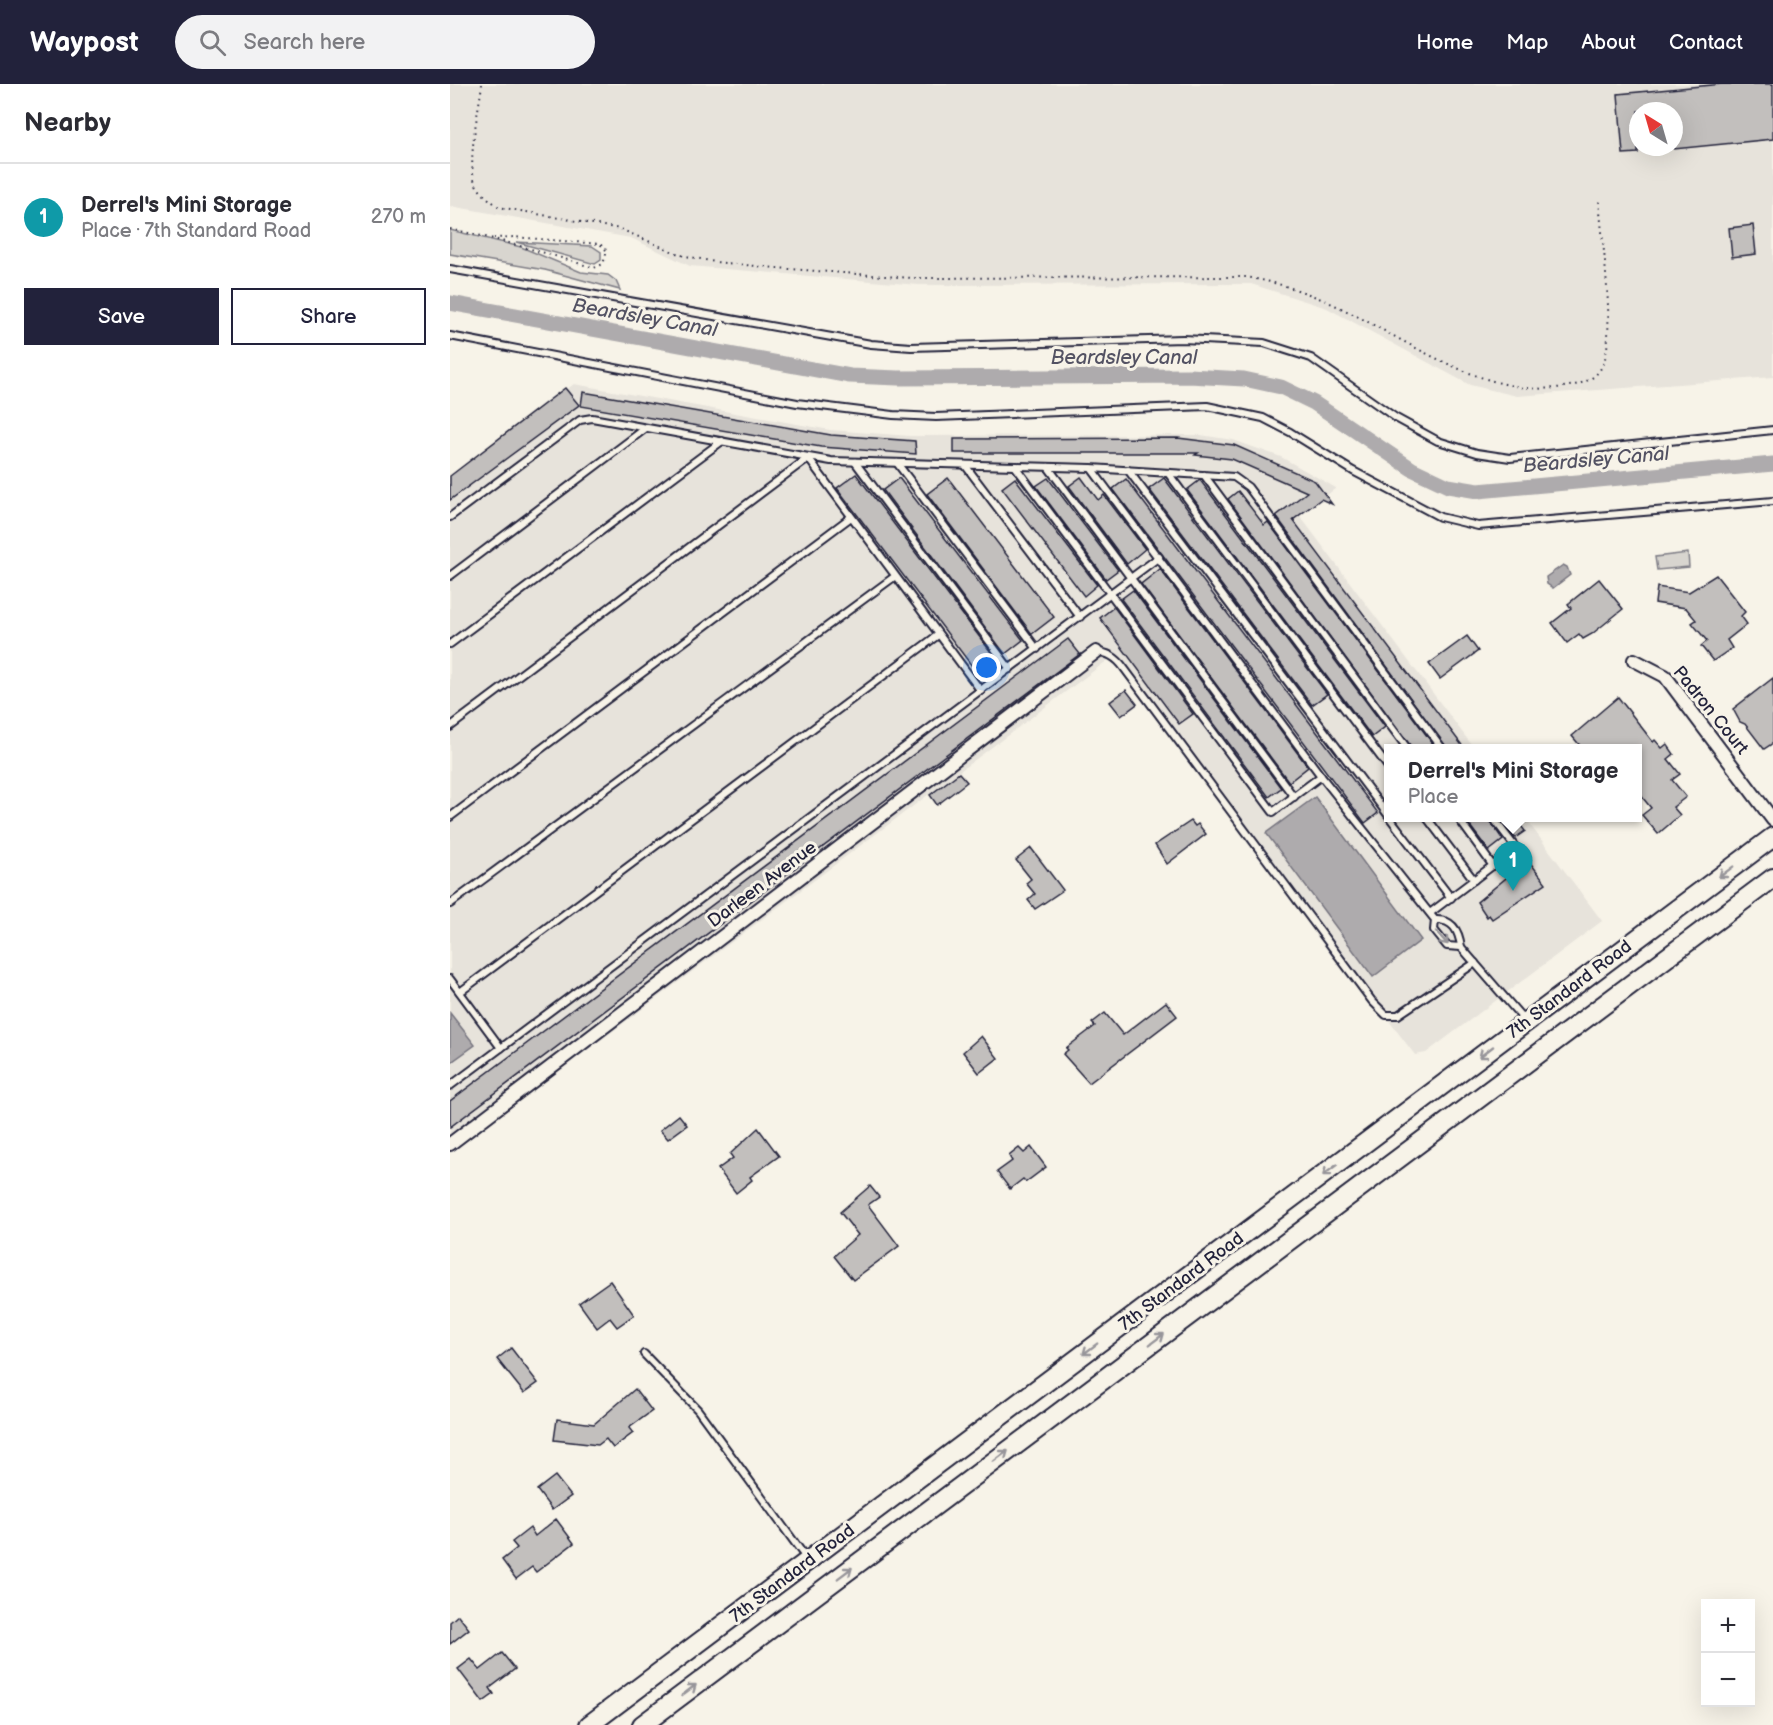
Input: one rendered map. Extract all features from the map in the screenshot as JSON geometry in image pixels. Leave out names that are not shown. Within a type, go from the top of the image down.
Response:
[{"type":"main road","name":"7th Standard Road","points":[[589,1725],[1773,837]]},
{"type":"main road","name":"7th Standard Road","points":[[642,1725],[1773,878]]},
{"type":"street","name":"Darleen Avenue","points":[[450,1144],[1096,652]]},
{"type":"street","name":"Padron Court","points":[[1634,660],[1665,676],[1773,820]]},
{"type":"lane","points":[[450,269],[871,344],[911,347],[1184,339],[1264,343],[1311,358],[1396,418],[1438,441],[1478,453],[1510,458],[1773,430]]},
{"type":"lane","points":[[450,336],[796,403],[893,415],[936,417],[1207,406],[1263,418],[1410,503],[1440,517],[1478,526],[1773,501]]},
{"type":"lane","points":[[450,517],[580,420],[592,418],[808,458],[855,462],[1091,468],[1234,477],[1248,487],[1439,744]]},
{"type":"lane","points":[[450,576],[646,428]]},
{"type":"lane","points":[[450,644],[722,441]]},
{"type":"lane","points":[[808,458],[894,577],[981,691]]},
{"type":"lane","points":[[450,727],[808,458]]},
{"type":"lane","points":[[855,462],[1010,669]]},
{"type":"lane","points":[[897,463],[1037,649]]},
{"type":"lane","points":[[964,465],[1080,617]]},
{"type":"lane","points":[[1015,466],[1273,812],[1321,776]]},
{"type":"lane","points":[[1048,467],[1293,797]]},
{"type":"lane","points":[[1091,468],[1160,557],[1321,776],[1436,920]]},
{"type":"lane","points":[[1128,470],[1384,809]]},
{"type":"lane","points":[[1168,473],[1384,759]]},
{"type":"lane","points":[[1204,475],[1404,744]]},
{"type":"lane","points":[[450,817],[851,517]]},
{"type":"lane","points":[[450,1086],[1160,557]]},
{"type":"lane","points":[[450,904],[894,577]]},
{"type":"lane","points":[[460,992],[938,635]]},
{"type":"lane","points":[[1096,652],[1103,652],[1117,659],[1372,1001],[1386,1015],[1398,1015],[1475,963]]},
{"type":"lane","points":[[1394,822],[1451,898]]},
{"type":"lane","points":[[1430,822],[1474,880]]},
{"type":"lane","points":[[1461,822],[1493,866]]},
{"type":"lane","points":[[1430,913],[1516,849],[1496,822]]},
{"type":"lane","points":[[1436,920],[1445,919],[1452,924],[1460,934],[1461,947],[1525,1022]]},
{"type":"lane","points":[[1436,920],[1434,930],[1447,946],[1461,947]]},
{"type":"lane","points":[[450,980],[501,1048]]},
{"type":"lane","points":[[644,1354],[698,1410],[808,1561]]},
{"type":"path","points":[[482,84],[473,161],[474,180],[483,195],[499,207],[620,229],[681,255],[715,262],[776,268],[912,278],[1246,277],[1284,284],[1329,302],[1471,374],[1500,384],[1547,391],[1578,384],[1594,376],[1604,365],[1608,332],[1599,199]]},
{"type":"path","points":[[450,229],[494,238],[594,268],[603,264],[607,251],[600,244],[514,237],[494,238]]},
{"type":"shaded area","points":[[450,84],[1773,84],[1773,377],[1517,396],[1470,385],[1327,308],[1251,284],[919,285],[690,266],[631,238],[450,206]]},
{"type":"shaded area","points":[[450,230],[521,247],[581,272],[608,275],[616,281],[620,290],[545,270],[450,254]]},
{"type":"shaded area","points":[[516,242],[592,246],[601,252],[601,260],[595,264]]},
{"type":"shaded area","points":[[574,384],[830,430],[910,436],[1200,435],[1233,440],[1281,457],[1336,488],[1300,516],[1471,744],[1384,744],[1384,822],[1528,822],[1602,921],[1426,1053],[1415,1055],[1112,657],[450,1153],[450,477]]},
{"type":"shaded area","points":[[1688,553],[1689,567],[1657,570],[1655,557]]},
{"type":"shaded area","points":[[1563,565],[1567,567],[1570,575],[1553,588],[1547,584],[1546,577]]},
{"type":"shaded area","points":[[1315,797],[1421,940],[1373,977],[1266,833]]},
{"type":"shaded area","points":[[450,1013],[475,1045],[450,1063]]},
{"type":"building","points":[[1722,84],[1773,84],[1773,139],[1683,148],[1683,102],[1629,102],[1629,154],[1623,154],[1618,94]]},
{"type":"building","points":[[1753,225],[1756,254],[1732,257],[1729,228]]},
{"type":"building","points":[[565,388],[579,405],[450,500],[450,476]]},
{"type":"building","points":[[583,392],[831,435],[915,441],[916,454],[821,447],[581,406]]},
{"type":"building","points":[[1178,438],[1234,445],[1315,481],[1332,504],[1321,499],[1293,520],[1461,744],[1444,744],[1276,516],[1307,492],[1232,459],[1195,455],[1198,453],[954,453],[954,439]]},
{"type":"building","points":[[856,474],[997,660],[978,674],[837,488]]},
{"type":"building","points":[[1081,477],[1098,500],[1104,495],[1145,549],[1127,564],[1069,486]]},
{"type":"building","points":[[899,478],[1023,640],[1005,654],[883,490]]},
{"type":"building","points":[[948,478],[1054,617],[1032,634],[927,494]]},
{"type":"building","points":[[1015,478],[1097,585],[1084,596],[1002,488]]},
{"type":"building","points":[[1048,478],[1118,570],[1106,579],[1036,486]]},
{"type":"building","points":[[1164,478],[1327,694],[1312,705],[1149,489]]},
{"type":"building","points":[[1126,479],[1378,813],[1365,823],[1113,489]]},
{"type":"building","points":[[1200,480],[1385,727],[1372,737],[1187,490]]},
{"type":"building","points":[[1238,491],[1264,525],[1268,522],[1433,744],[1409,744],[1228,499]]},
{"type":"building","points":[[1160,569],[1308,767],[1289,782],[1141,584]]},
{"type":"building","points":[[1716,575],[1745,612],[1741,616],[1747,624],[1727,640],[1732,648],[1713,661],[1701,646],[1707,641],[1692,623],[1696,620],[1686,608],[1655,603],[1657,587],[1689,592]]},
{"type":"building","points":[[1599,579],[1623,609],[1592,634],[1583,639],[1579,634],[1567,643],[1552,623],[1571,608],[1568,604]]},
{"type":"building","points":[[1133,590],[1281,788],[1269,797],[1121,599]]},
{"type":"building","points":[[1114,607],[1193,714],[1179,724],[1100,618]]},
{"type":"building","points":[[1467,636],[1478,651],[1440,679],[1429,664]]},
{"type":"building","points":[[1068,639],[1080,654],[450,1127],[450,1101]]},
{"type":"building","points":[[1773,678],[1773,743],[1764,749],[1745,724],[1740,722],[1733,709]]},
{"type":"building","points":[[1126,690],[1137,704],[1121,716],[1110,702]]},
{"type":"building","points":[[1618,697],[1653,742],[1655,740],[1662,748],[1667,744],[1674,754],[1668,759],[1680,774],[1672,780],[1686,797],[1673,807],[1680,815],[1658,834],[1642,815],[1651,808],[1642,797],[1642,744],[1579,744],[1572,736]]},
{"type":"building","points":[[959,773],[967,782],[937,805],[930,795]]},
{"type":"building","points":[[1191,821],[1195,826],[1198,824],[1206,834],[1167,864],[1155,845]]},
{"type":"building","points":[[1467,822],[1491,822],[1503,840],[1489,851]]},
{"type":"building","points":[[1502,822],[1518,822],[1525,831],[1515,838]]},
{"type":"building","points":[[1031,848],[1063,890],[1035,909],[1028,900],[1035,894],[1026,883],[1031,879],[1016,860]]},
{"type":"building","points":[[1528,860],[1546,883],[1492,919],[1489,915],[1487,917],[1477,902]]},
{"type":"building","points":[[1166,1002],[1177,1016],[1089,1083],[1063,1054],[1068,1050],[1066,1048],[1095,1026],[1092,1023],[1105,1013],[1123,1035]]},
{"type":"building","points":[[981,1036],[998,1058],[979,1073],[963,1052]]},
{"type":"building","points":[[679,1115],[687,1125],[668,1139],[660,1130]]},
{"type":"building","points":[[758,1128],[779,1156],[750,1177],[752,1180],[736,1193],[718,1169],[733,1158],[730,1154]]},
{"type":"building","points":[[1031,1147],[1046,1167],[1026,1182],[1023,1179],[1010,1189],[997,1172],[1012,1161],[1009,1156],[1019,1148],[1024,1153]]},
{"type":"building","points":[[870,1186],[879,1197],[868,1205],[899,1246],[853,1280],[834,1256],[858,1235],[840,1212]]},
{"type":"building","points":[[610,1281],[634,1315],[617,1327],[610,1318],[597,1328],[579,1303]]},
{"type":"building","points":[[511,1348],[538,1383],[524,1393],[497,1359]]},
{"type":"building","points":[[635,1389],[652,1411],[629,1428],[633,1433],[613,1448],[606,1439],[598,1445],[554,1440],[557,1419],[594,1424]]},
{"type":"building","points":[[555,1476],[571,1496],[552,1510],[537,1490]]},
{"type":"building","points":[[556,1519],[574,1543],[536,1572],[532,1567],[516,1579],[502,1560],[517,1548],[512,1542],[530,1528],[535,1536]]},
{"type":"building","points":[[458,1615],[469,1629],[450,1644],[450,1622]]},
{"type":"building","points":[[502,1653],[515,1669],[490,1688],[494,1694],[483,1702],[458,1669],[471,1659],[480,1670]]},
{"type":"waterway","name":"Beardsley Canal","points":[[450,303],[850,376],[898,378],[1189,376],[1244,379],[1281,387],[1314,403],[1412,469],[1448,486],[1478,491],[1773,464]]},
{"type":"place","name":"Derrel's Mini Storage","points":[[1513,891]]}]
